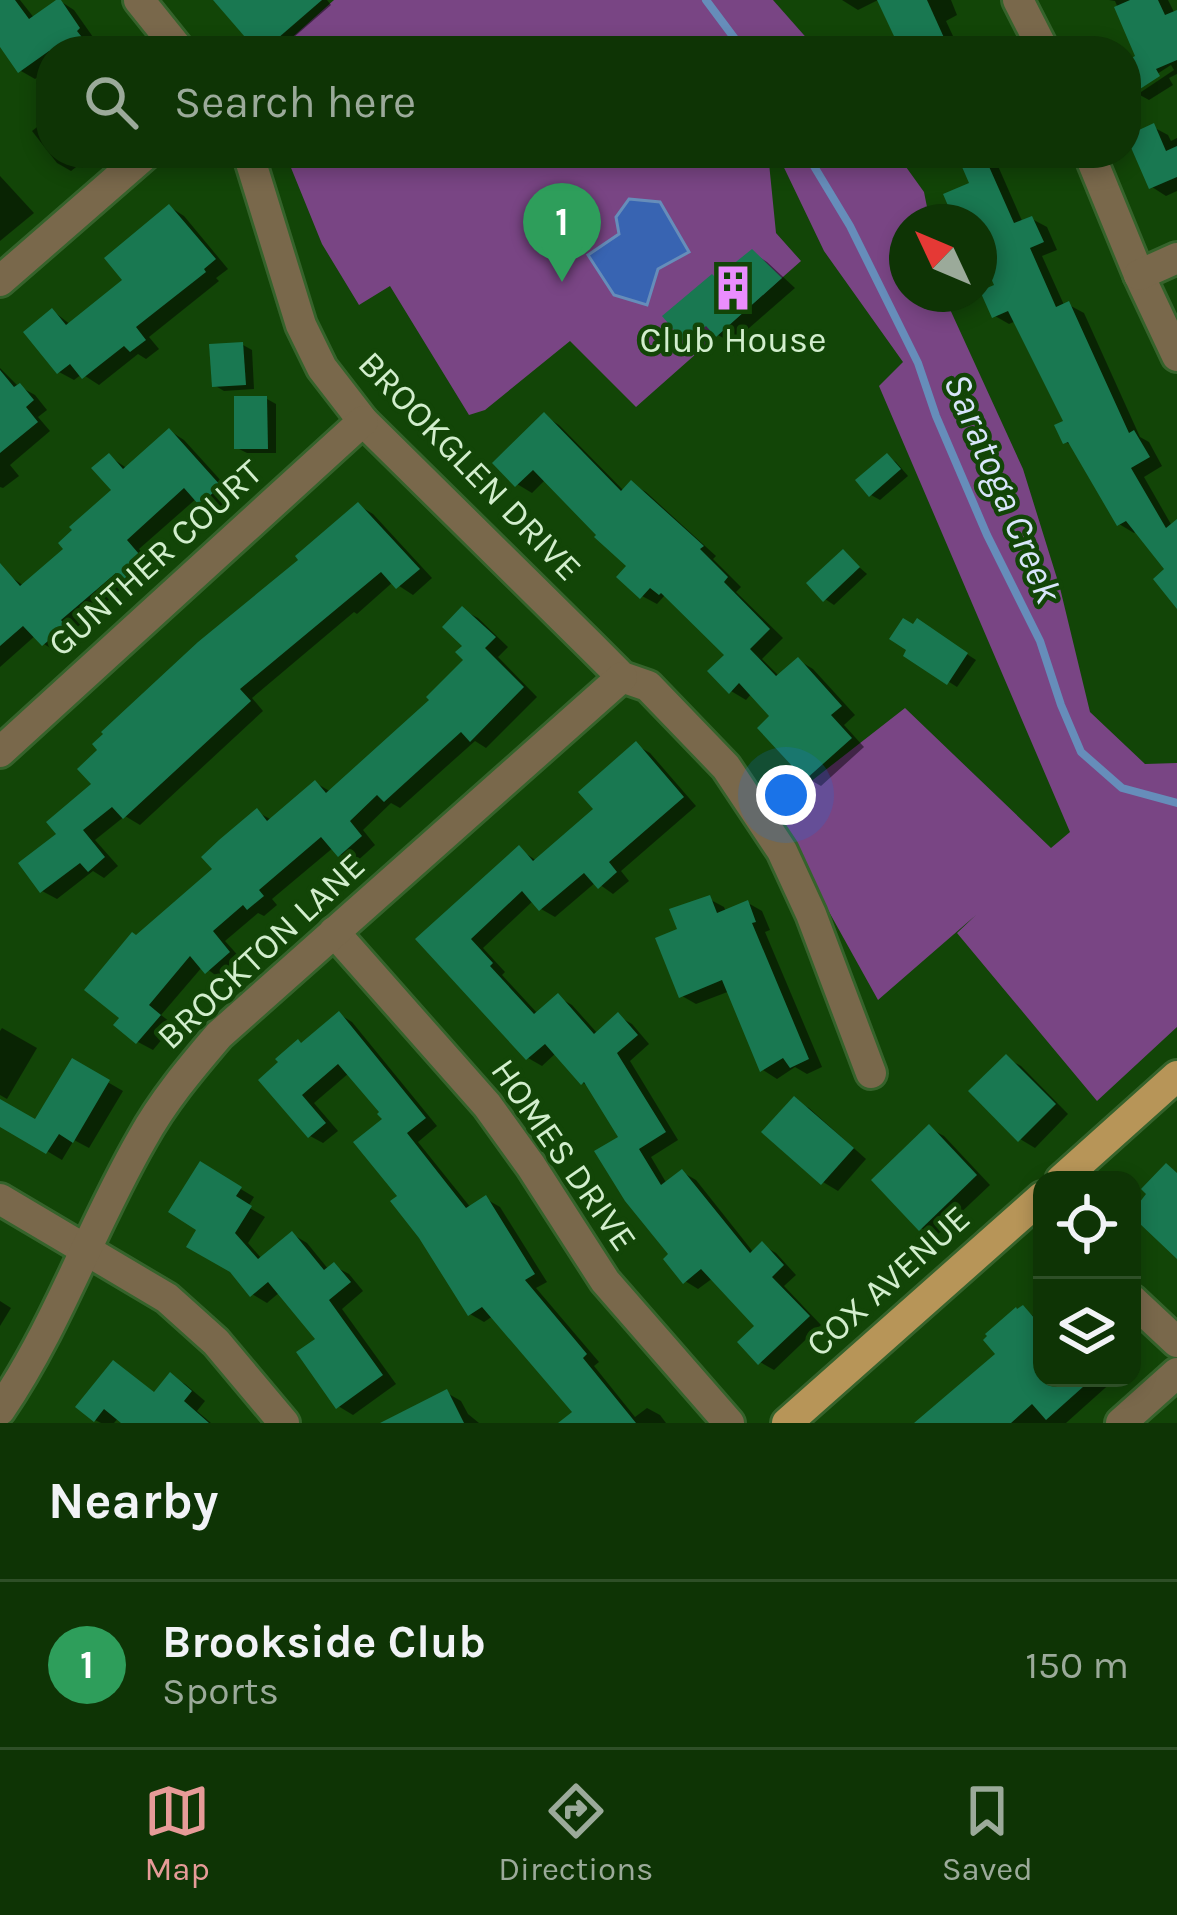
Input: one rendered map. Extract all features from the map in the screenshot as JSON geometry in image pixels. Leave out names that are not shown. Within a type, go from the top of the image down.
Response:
[{"type":"main road","points":[[1071,1171],[1177,1076]]},
{"type":"main road","name":"COX AVENUE","points":[[787,1423],[1033,1211]]},
{"type":"street","points":[[139,0],[168,36]]},
{"type":"street","points":[[1018,0],[1036,36]]},
{"type":"street","points":[[0,281],[130,168]]},
{"type":"street","name":"BROOKGLEN DRIVE","points":[[253,168],[301,325],[322,368],[363,421],[622,677],[649,686],[726,767],[782,851],[812,914],[872,1072]]},
{"type":"street","points":[[1095,168],[1177,356]]},
{"type":"street","points":[[1138,275],[1177,258]]},
{"type":"street","name":"GUNTHER COURT","points":[[0,752],[363,421]]},
{"type":"street","name":"BROCKTON LANE","points":[[0,1410],[75,1276],[140,1141],[172,1089],[218,1035],[622,677]]},
{"type":"street","name":"HOMES DRIVE","points":[[334,932],[488,1106],[605,1281],[729,1423]]},
{"type":"street","points":[[0,1199],[167,1298],[216,1342],[284,1423]]},
{"type":"street","points":[[1141,1308],[1177,1342]]},
{"type":"street","points":[[1121,1423],[1177,1373]]},
{"type":"shaded area","points":[[334,0],[773,0],[805,36],[294,36]]},
{"type":"shaded area","points":[[291,168],[770,168],[776,233],[801,261],[636,407],[570,341],[485,410],[469,415],[390,286],[359,305],[322,244]]},
{"type":"shaded area","points":[[784,168],[907,168],[924,192],[926,204],[889,204],[889,312],[951,312],[1023,469],[1060,588],[1090,712],[1145,764],[1177,763],[1177,1027],[1097,1101],[957,933],[976,915],[878,1000],[773,811],[905,708],[1051,848],[1070,832],[879,386],[903,362],[824,251]]},
{"type":"water","points":[[629,199],[660,202],[689,252],[658,269],[647,305],[614,295],[588,255],[619,234],[616,217]]},
{"type":"building","points":[[0,0],[15,0],[29,19],[61,0],[80,28],[81,36],[36,36],[36,60],[18,73],[0,47]]},
{"type":"building","points":[[213,0],[322,0],[280,36],[244,36]]},
{"type":"building","points":[[877,0],[927,0],[943,36],[894,36]]},
{"type":"building","points":[[1130,0],[1158,0],[1165,15],[1177,10],[1177,60],[1156,69],[1160,76],[1141,88],[1141,36],[1126,36],[1114,7]]},
{"type":"building","points":[[1154,123],[1166,151],[1177,146],[1177,177],[1149,189],[1140,168],[1141,129]]},
{"type":"building","points":[[962,168],[990,168],[1014,223],[1032,216],[1044,242],[1030,248],[1056,307],[1069,301],[1129,433],[1134,430],[1150,457],[1131,468],[1166,528],[1177,519],[1177,609],[1153,579],[1164,569],[1126,521],[1117,526],[1068,442],[1063,444],[1054,425],[1063,421],[1008,311],[992,318],[989,312],[997,312],[997,204],[947,204],[943,194],[969,183]]},
{"type":"building","points":[[169,204],[216,259],[136,327],[146,340],[130,352],[124,346],[82,379],[70,364],[57,374],[23,332],[52,308],[66,325],[122,280],[104,258]]},
{"type":"building","name":"Club House","points":[[752,249],[782,278],[716,337],[706,326],[685,343],[662,316],[712,274],[716,278]]},
{"type":"building","points":[[243,342],[246,385],[212,387],[209,344]]},
{"type":"building","points":[[0,370],[34,400],[26,407],[38,422],[0,453]]},
{"type":"building","points":[[234,396],[267,396],[268,449],[234,449]]},
{"type":"building","points":[[544,412],[621,491],[631,480],[704,546],[700,549],[728,577],[724,582],[770,629],[750,649],[776,676],[798,657],[842,706],[831,715],[852,738],[805,780],[757,728],[769,716],[739,683],[729,694],[707,671],[724,655],[661,593],[650,588],[640,599],[616,577],[626,566],[533,470],[515,487],[492,463]]},
{"type":"building","points":[[169,428],[221,486],[199,505],[184,488],[127,540],[145,561],[123,580],[116,573],[61,620],[66,626],[42,646],[23,626],[0,646],[0,563],[20,586],[63,549],[58,543],[72,530],[69,527],[111,490],[91,468],[109,453],[123,469]]},
{"type":"building","points":[[887,453],[901,469],[869,497],[855,480]]},
{"type":"building","points":[[358,502],[420,569],[396,589],[381,572],[240,689],[251,701],[123,819],[112,807],[83,830],[105,857],[88,872],[80,863],[40,893],[18,863],[56,834],[46,822],[91,784],[77,769],[97,750],[92,744],[101,732]]},
{"type":"building","points":[[843,549],[860,567],[823,602],[806,583]]},
{"type":"building","points":[[462,606],[496,637],[485,648],[524,687],[470,742],[461,732],[384,802],[377,795],[350,821],[362,836],[338,857],[321,837],[259,890],[264,896],[247,910],[243,905],[213,931],[230,952],[205,974],[190,956],[149,1005],[161,1015],[136,1044],[113,1025],[119,1018],[84,990],[132,932],[136,935],[212,869],[201,857],[257,808],[267,821],[315,780],[326,793],[429,700],[426,697],[463,660],[455,652],[462,646],[442,627]]},
{"type":"building","points":[[903,618],[913,624],[917,618],[968,653],[947,685],[903,656],[906,650],[889,639]]},
{"type":"building","points":[[636,741],[684,797],[609,862],[617,872],[598,889],[584,873],[539,911],[522,891],[471,939],[534,1014],[558,993],[594,1034],[618,1012],[638,1035],[617,1053],[666,1132],[639,1149],[661,1185],[682,1169],[750,1253],[762,1241],[784,1265],[772,1277],[810,1316],[758,1365],[737,1342],[754,1326],[701,1269],[683,1284],[663,1259],[668,1254],[625,1201],[594,1151],[618,1137],[584,1082],[581,1085],[545,1044],[526,1060],[415,939],[519,845],[533,861],[593,809],[578,792]]},
{"type":"building","points":[[710,895],[717,913],[748,900],[756,922],[752,923],[809,1059],[790,1068],[783,1058],[760,1072],[722,980],[679,998],[655,938],[677,929],[669,909]]},
{"type":"building","points":[[339,1011],[426,1118],[407,1133],[466,1208],[486,1195],[535,1274],[525,1280],[587,1354],[583,1358],[636,1423],[558,1423],[572,1412],[482,1307],[468,1316],[390,1201],[397,1196],[353,1142],[382,1119],[338,1064],[302,1095],[326,1123],[308,1138],[258,1080],[298,1039],[301,1043]]},
{"type":"building","points":[[1006,1054],[1056,1104],[1018,1142],[968,1091]]},
{"type":"building","points":[[72,1058],[110,1080],[73,1143],[59,1134],[46,1154],[0,1127],[0,1099],[35,1119]]},
{"type":"building","points":[[794,1096],[854,1148],[821,1185],[761,1132]]},
{"type":"building","points":[[929,1124],[977,1175],[919,1231],[871,1180]]},
{"type":"building","points":[[200,1161],[242,1187],[236,1196],[252,1206],[235,1233],[258,1259],[292,1231],[324,1270],[334,1262],[351,1282],[329,1300],[383,1375],[336,1409],[296,1352],[315,1339],[268,1282],[250,1297],[230,1272],[186,1247],[196,1230],[168,1212]]},
{"type":"building","points":[[1166,1163],[1177,1173],[1177,1259],[1141,1225],[1141,1200],[1146,1194],[1141,1189]]},
{"type":"building","points":[[1023,1305],[1033,1317],[1033,1387],[1083,1387],[1046,1420],[1032,1404],[1011,1423],[914,1423],[995,1354],[983,1340],[985,1334]]},
{"type":"building","points":[[113,1360],[154,1392],[170,1372],[192,1391],[184,1401],[209,1423],[121,1423],[104,1409],[94,1422],[75,1407]]},
{"type":"building","points":[[447,1389],[464,1423],[380,1423]]},
{"type":"waterway","name":"Saratoga Creek","points":[[706,0],[733,36]]},
{"type":"waterway","name":"Saratoga Creek","points":[[815,168],[850,226],[918,363],[987,535],[1040,641],[1081,752],[1122,788],[1177,803]]},
{"type":"place","name":"Brookside Club","points":[[562,282]]},
{"type":"place","name":"Club House","points":[[733,288]]}]
